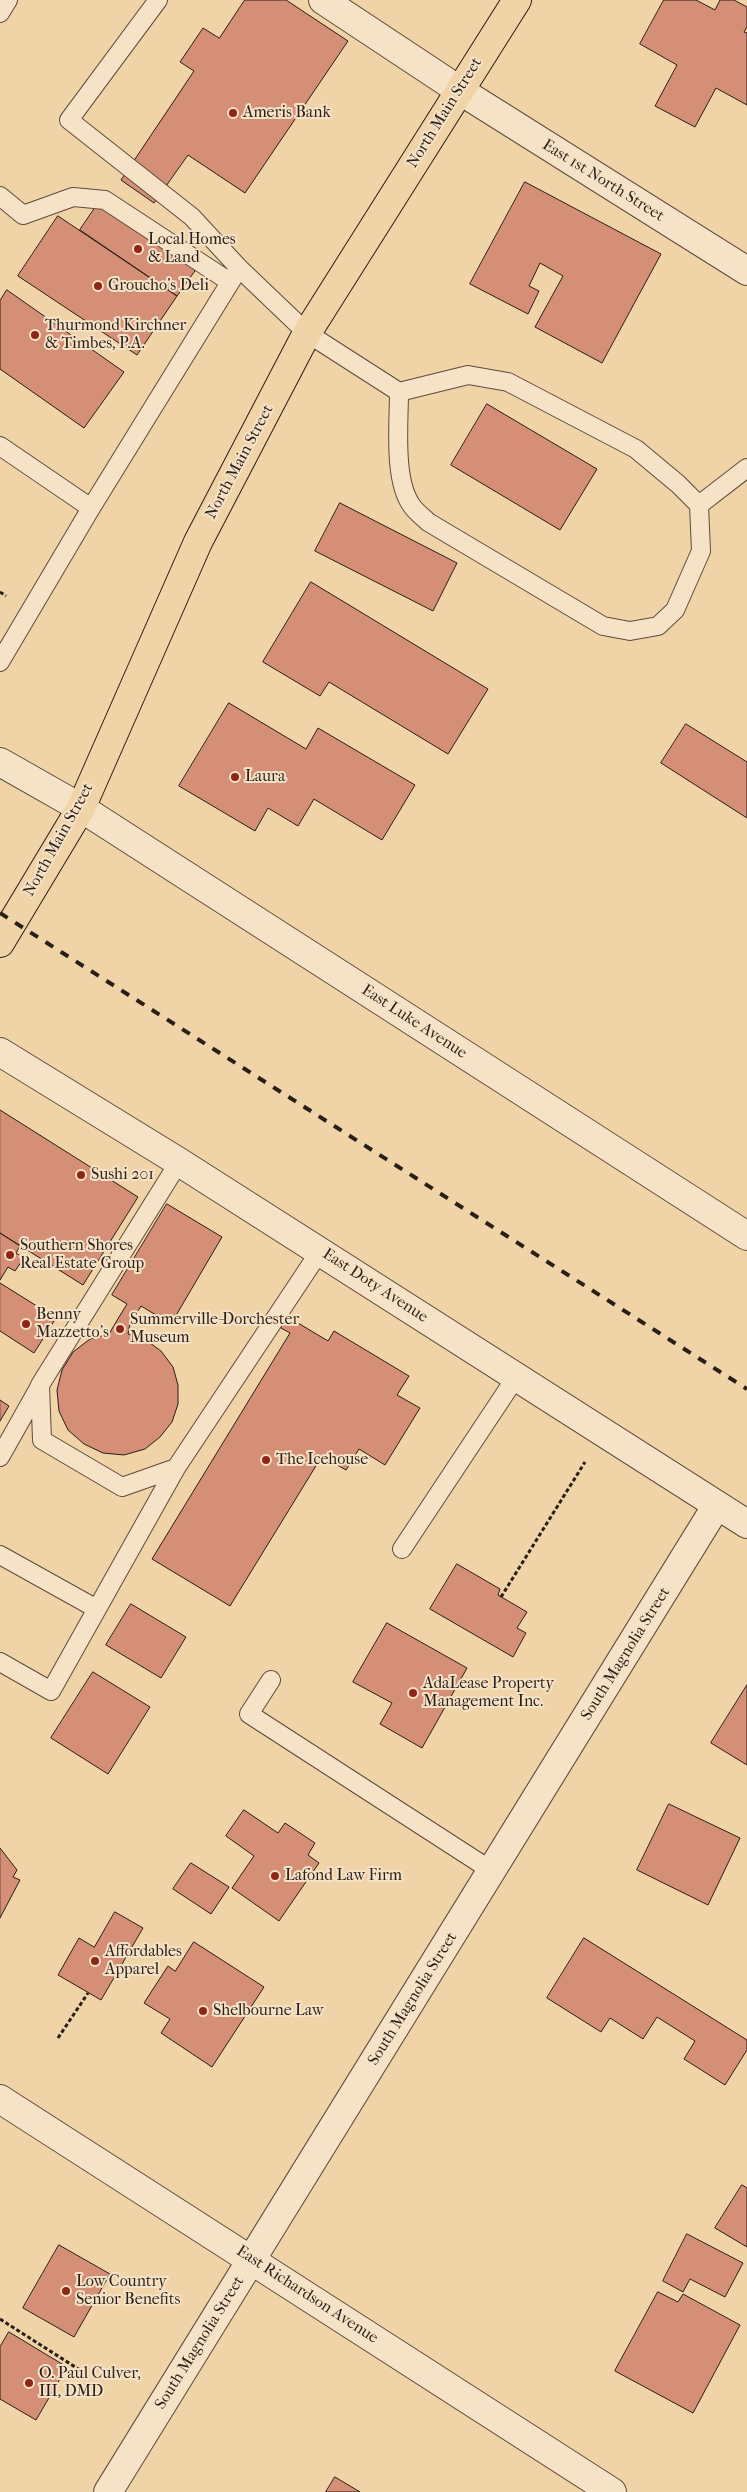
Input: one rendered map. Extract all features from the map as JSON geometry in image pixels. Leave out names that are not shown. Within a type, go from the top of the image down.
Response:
[{"type":"main road","name":"North Main Street","points":[[0,943],[81,808],[198,542],[307,333],[514,1]]},
{"type":"street","name":"East 1st North Street","points":[[323,0],[459,90],[747,271]]},
{"type":"street","name":"East Luke Avenue","points":[[0,762],[81,808],[747,1236]]},
{"type":"street","name":"East Doty Avenue","points":[[0,1052],[180,1162],[747,1524]]},
{"type":"street","name":"South Magnolia Street","points":[[108,2492],[717,1505]]},
{"type":"street","name":"East Richardson Avenue","points":[[0,2099],[612,2492]]},
{"type":"lane","points":[[0,13],[8,0]]},
{"type":"lane","points":[[158,0],[69,120],[192,217],[235,275]]},
{"type":"lane","points":[[0,196],[23,215],[73,197],[105,200],[235,275],[307,333],[399,392],[468,375],[508,382],[636,449],[678,484],[699,505],[701,551],[675,610],[658,626],[630,631],[603,626],[428,522],[411,505],[402,482],[399,458],[399,392]]},
{"type":"lane","points":[[0,662],[91,508],[235,275]]},
{"type":"lane","points":[[0,446],[91,508]]},
{"type":"lane","points":[[699,505],[747,468]]},
{"type":"lane","points":[[0,1457],[40,1385],[180,1162]]},
{"type":"lane","points":[[0,1662],[51,1691],[176,1468],[320,1251]]},
{"type":"lane","points":[[402,1549],[516,1377]]},
{"type":"lane","points":[[40,1385],[42,1440],[122,1487],[176,1468]]},
{"type":"lane","points":[[0,1555],[97,1608]]},
{"type":"lane","points":[[271,1680],[249,1714],[492,1872]]},
{"type":"path","points":[[501,1597],[604,1432]]},
{"type":"path","points":[[58,2038],[88,1993]]},
{"type":"path","points":[[0,2319],[83,2372]]},
{"type":"building","name":"Ameris Bank","points":[[245,0],[286,0],[348,41],[245,193],[188,155],[154,203],[121,180],[194,71],[180,62],[203,28],[219,38]]},
{"type":"building","points":[[664,0],[696,0],[715,10],[720,0],[734,0],[747,7],[747,27],[744,32],[747,33],[747,105],[716,88],[695,127],[655,106],[677,65],[640,44]]},
{"type":"building","points":[[525,182],[661,254],[602,363],[535,327],[563,276],[540,263],[529,286],[539,291],[528,314],[470,284]]},
{"type":"building","name":"Local Homes & Land","points":[[99,202],[197,268],[177,296],[80,230]]},
{"type":"building","name":"Groucho's Deli","points":[[58,216],[177,296],[137,355],[18,276]]},
{"type":"building","name":"Thurmond Kirchner & Timbes, P.A.","points":[[7,290],[124,372],[84,428],[0,369],[0,301]]},
{"type":"building","points":[[487,404],[597,469],[560,530],[451,465]]},
{"type":"building","points":[[340,503],[457,563],[433,611],[315,551]]},
{"type":"building","points":[[311,582],[488,689],[448,754],[329,682],[320,696],[263,662]]},
{"type":"building","points":[[229,703],[306,749],[318,728],[415,785],[382,840],[314,799],[298,826],[268,808],[255,831],[179,786]]},
{"type":"building","points":[[686,724],[747,762],[747,818],[661,763]]},
{"type":"building","points":[[0,1110],[138,1197],[83,1285],[0,1233]]},
{"type":"building","name":"Summerville-Dorchester Museum","points":[[167,1204],[222,1237],[171,1324],[141,1306],[130,1324],[128,1334],[146,1340],[161,1351],[173,1367],[178,1385],[178,1404],[172,1422],[160,1437],[145,1449],[124,1455],[103,1453],[84,1444],[68,1430],[59,1411],[57,1390],[62,1370],[73,1352],[90,1339],[109,1334],[127,1304],[112,1295]]},
{"type":"building","name":"Southern Shores Real Estate Group","points":[[0,1233],[20,1246],[16,1253],[24,1258],[15,1271],[8,1267],[0,1280]]},
{"type":"building","name":"Benny Mazzetto's","points":[[0,1283],[56,1318],[34,1353],[0,1331]]},
{"type":"building","name":"The Icehouse","points":[[288,1317],[328,1341],[334,1331],[409,1376],[397,1395],[420,1408],[385,1465],[359,1449],[346,1470],[322,1456],[230,1606],[152,1559],[290,1333],[281,1328]]},
{"type":"building","points":[[0,1400],[9,1406],[0,1421]]},
{"type":"building","points":[[457,1564],[500,1589],[498,1595],[527,1612],[517,1628],[526,1633],[513,1657],[430,1609]]},
{"type":"building","points":[[131,1604],[186,1637],[161,1678],[106,1645]]},
{"type":"building","name":"AdaLease Property Management Inc.","points":[[387,1623],[467,1668],[422,1748],[380,1724],[392,1703],[353,1682]]},
{"type":"building","points":[[93,1672],[150,1707],[108,1774],[51,1738]]},
{"type":"building","points":[[747,1685],[747,1765],[711,1743]]},
{"type":"building","points":[[669,1804],[740,1838],[708,1905],[637,1870]]},
{"type":"building","name":"Lafond Law Firm","points":[[244,1810],[278,1833],[285,1823],[315,1843],[308,1855],[319,1863],[279,1921],[232,1888],[254,1856],[226,1836]]},
{"type":"building","points":[[0,1848],[17,1870],[13,1877],[20,1880],[0,1918]]},
{"type":"building","points":[[191,1863],[229,1887],[211,1914],[173,1889]]},
{"type":"building","name":"Affordables Apparel","points":[[115,1912],[143,1928],[101,2000],[58,1975],[79,1938],[94,1947]]},
{"type":"building","points":[[584,1938],[747,2040],[747,2050],[725,2085],[684,2059],[695,2041],[657,2017],[643,2039],[610,2018],[601,2032],[547,1998]]},
{"type":"building","name":"Shelbourne Law","points":[[194,1942],[264,1987],[212,2067],[161,2033],[170,2019],[144,2003],[168,1966],[175,1971]]},
{"type":"building","points":[[742,2185],[747,2188],[747,2247],[715,2228]]},
{"type":"building","points":[[687,2234],[743,2263],[725,2297],[690,2279],[683,2292],[663,2281]]},
{"type":"building","name":"Low Country Senior Benefits","points":[[59,2245],[110,2274],[74,2337],[23,2308]]},
{"type":"building","points":[[658,2292],[678,2302],[683,2294],[740,2325],[693,2413],[615,2371]]},
{"type":"building","name":"O. Paul Culver, III, DMD","points":[[9,2332],[67,2367],[36,2420],[0,2399],[0,2347]]},
{"type":"building","points":[[335,2477],[360,2492],[326,2492]]},
{"type":"railway","points":[[0,913],[747,1389]]},
{"type":"place","name":"Ameris Bank","points":[[233,113]]},
{"type":"place","name":"Local Homes & Land","points":[[138,249]]},
{"type":"place","name":"Groucho's Deli","points":[[98,286]]},
{"type":"place","name":"Thurmond Kirchner & Timbes, P.A.","points":[[35,335]]},
{"type":"place","name":"Laura","points":[[235,777]]},
{"type":"place","name":"Sushi 201","points":[[81,1175]]},
{"type":"place","name":"Southern Shores Real Estate Group","points":[[10,1255]]},
{"type":"place","name":"Benny Mazzetto's","points":[[26,1324]]},
{"type":"place","name":"Summerville-Dorchester Museum","points":[[120,1329]]},
{"type":"place","name":"The Icehouse","points":[[266,1460]]},
{"type":"place","name":"AdaLease Property Management Inc.","points":[[413,1693]]},
{"type":"place","name":"Lafond Law Firm","points":[[275,1876]]},
{"type":"place","name":"Affordables Apparel","points":[[95,1961]]},
{"type":"place","name":"Shelbourne Law","points":[[203,2011]]},
{"type":"place","name":"Low Country Senior Benefits","points":[[66,2291]]},
{"type":"place","name":"O. Paul Culver, III, DMD","points":[[29,2383]]}]
